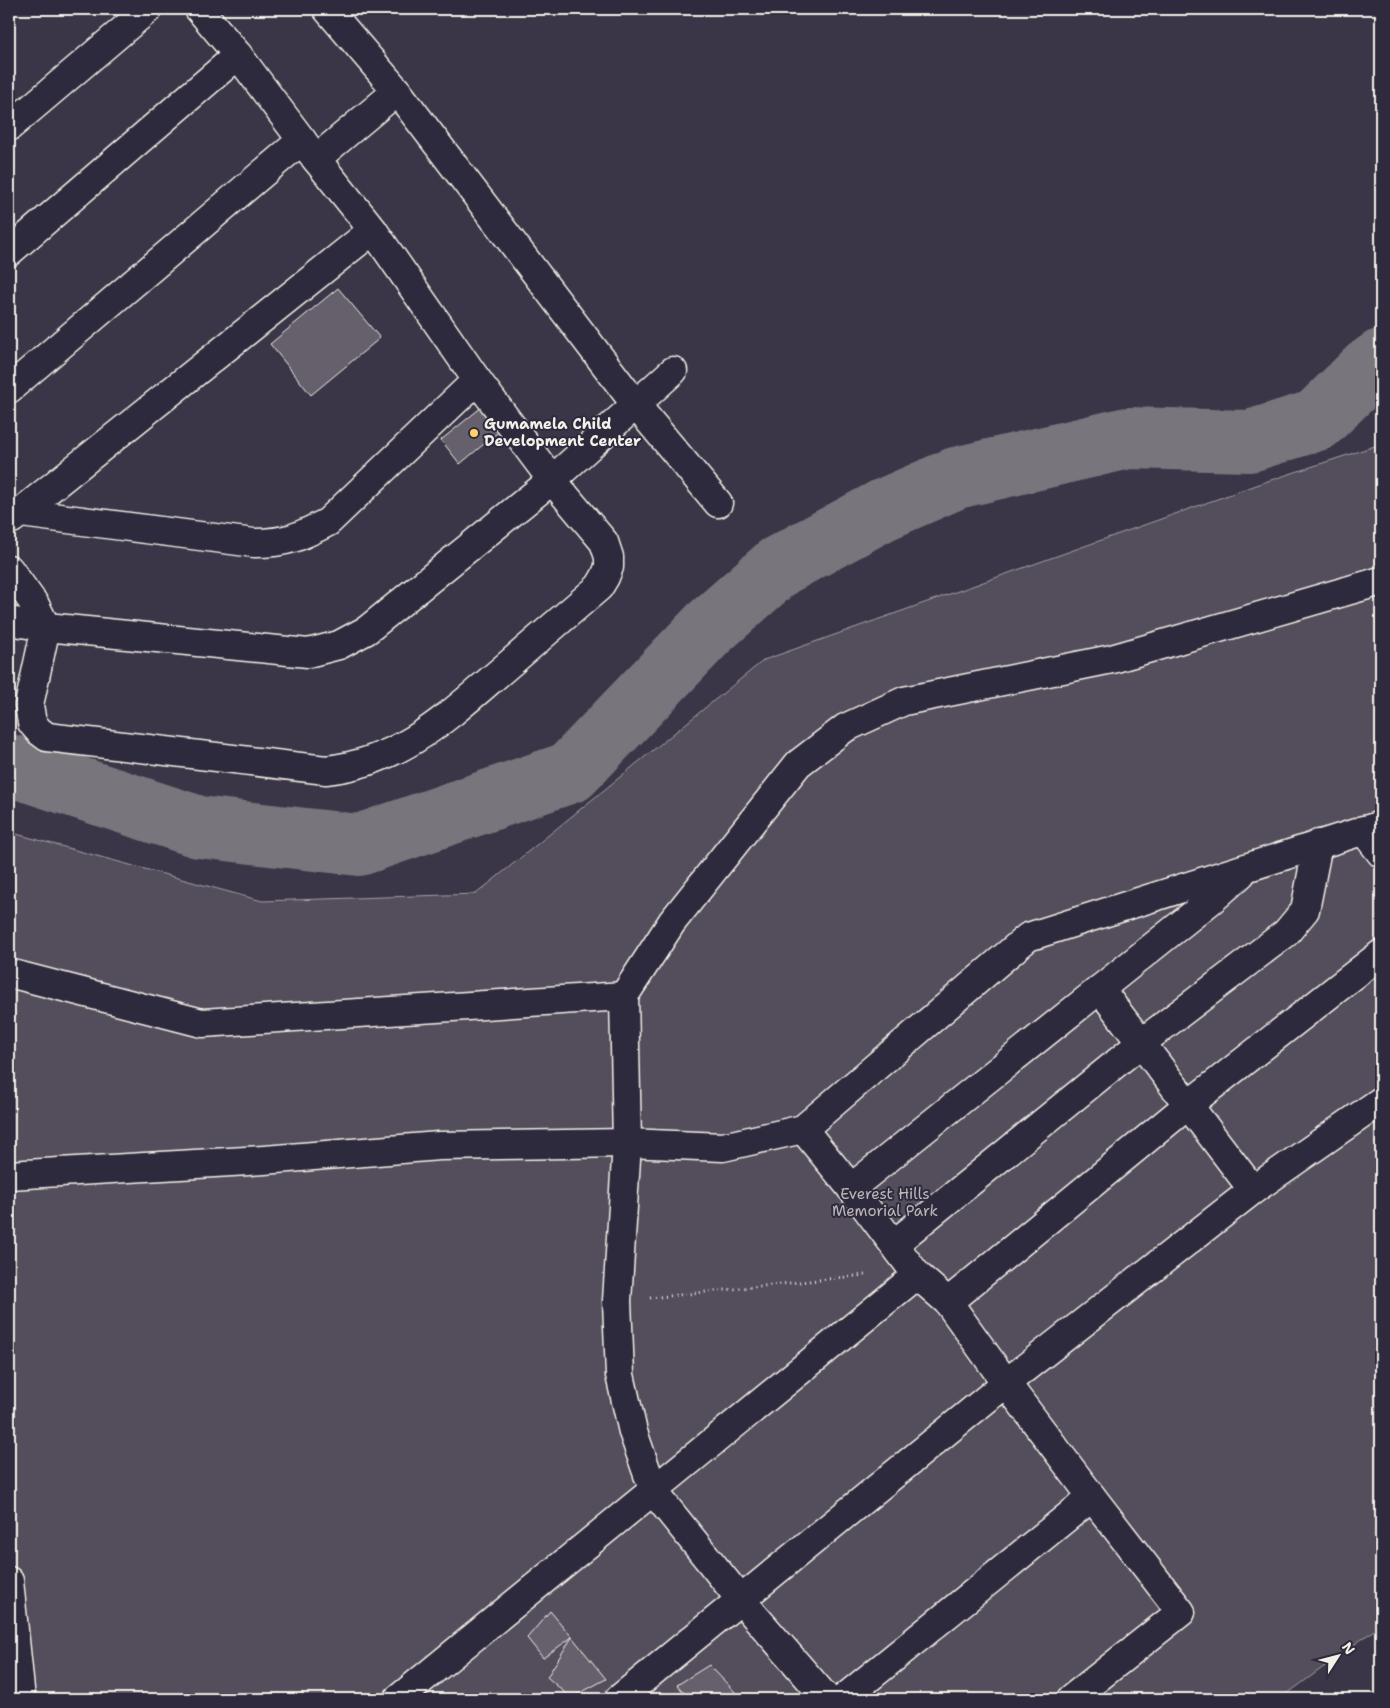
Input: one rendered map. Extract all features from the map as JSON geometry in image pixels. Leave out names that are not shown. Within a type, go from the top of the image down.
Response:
[{"type":"street","points":[[9,127],[148,9]]},
{"type":"street","points":[[9,568],[35,605],[46,627],[29,705],[32,723],[47,737],[326,770],[364,763],[414,741],[443,720],[599,587],[609,567],[609,557],[604,542],[552,480],[477,380],[373,230],[238,55],[198,9]]},
{"type":"street","points":[[327,9],[397,91],[636,405],[718,503]]},
{"type":"street","points":[[9,252],[238,55]]},
{"type":"street","points":[[9,389],[309,149],[397,91]]},
{"type":"street","points":[[15,517],[373,230]]},
{"type":"street","points":[[9,621],[46,627],[308,653],[339,645],[367,630],[552,480],[673,371]]},
{"type":"street","points":[[15,517],[254,543],[277,543],[299,537],[328,522],[477,380]]},
{"type":"street","points":[[827,1699],[741,1600],[654,1492],[633,1432],[620,1375],[617,1301],[626,1143],[624,996],[672,922],[798,764],[845,728],[904,701],[1112,659],[1381,581]]},
{"type":"street","points":[[9,1175],[264,1160],[439,1146],[626,1143],[723,1147],[803,1129],[1028,937],[1372,828],[1381,853]]},
{"type":"street","points":[[398,1699],[654,1492],[1141,1043],[1286,933],[1304,910],[1318,844]]},
{"type":"street","points":[[851,1188],[1215,897],[1249,866]]},
{"type":"street","points":[[948,1302],[1188,1105],[1381,954]]},
{"type":"street","points":[[9,972],[202,1024],[624,996]]},
{"type":"street","points":[[1100,989],[1253,1190]]},
{"type":"street","points":[[619,1699],[1006,1383],[1253,1190],[1381,1101]]},
{"type":"street","points":[[803,1129],[905,1259],[948,1302],[1006,1383],[1181,1612],[1071,1699]]},
{"type":"street","points":[[843,1699],[1092,1497]]},
{"type":"street","points":[[9,1581],[21,1699]]},
{"type":"path","points":[[617,1301],[876,1274],[905,1259]]},
{"type":"green space","name":"Everest Hills Memorial Park","points":[[1381,444],[1381,1625],[1280,1699],[9,1699],[9,832],[262,901],[476,894],[764,660],[1265,482]]},
{"type":"building","points":[[338,288],[380,338],[311,395],[270,344]]},
{"type":"building","name":"Gumamela Child Development Center","points":[[488,402],[507,425],[460,464],[441,440]]},
{"type":"building","points":[[550,1611],[572,1637],[543,1658],[527,1638]]},
{"type":"building","points":[[572,1637],[606,1679],[571,1698],[547,1677]]},
{"type":"building","points":[[709,1665],[737,1694],[730,1699],[690,1699],[677,1685]]},
{"type":"waterway","points":[[9,765],[199,827],[359,845],[571,772],[709,628],[779,566],[883,510],[956,478],[1128,438],[1250,441],[1317,420],[1370,368],[1381,360]]},
{"type":"place","name":"Gumamela Child Development Center","points":[[474,433]]}]
